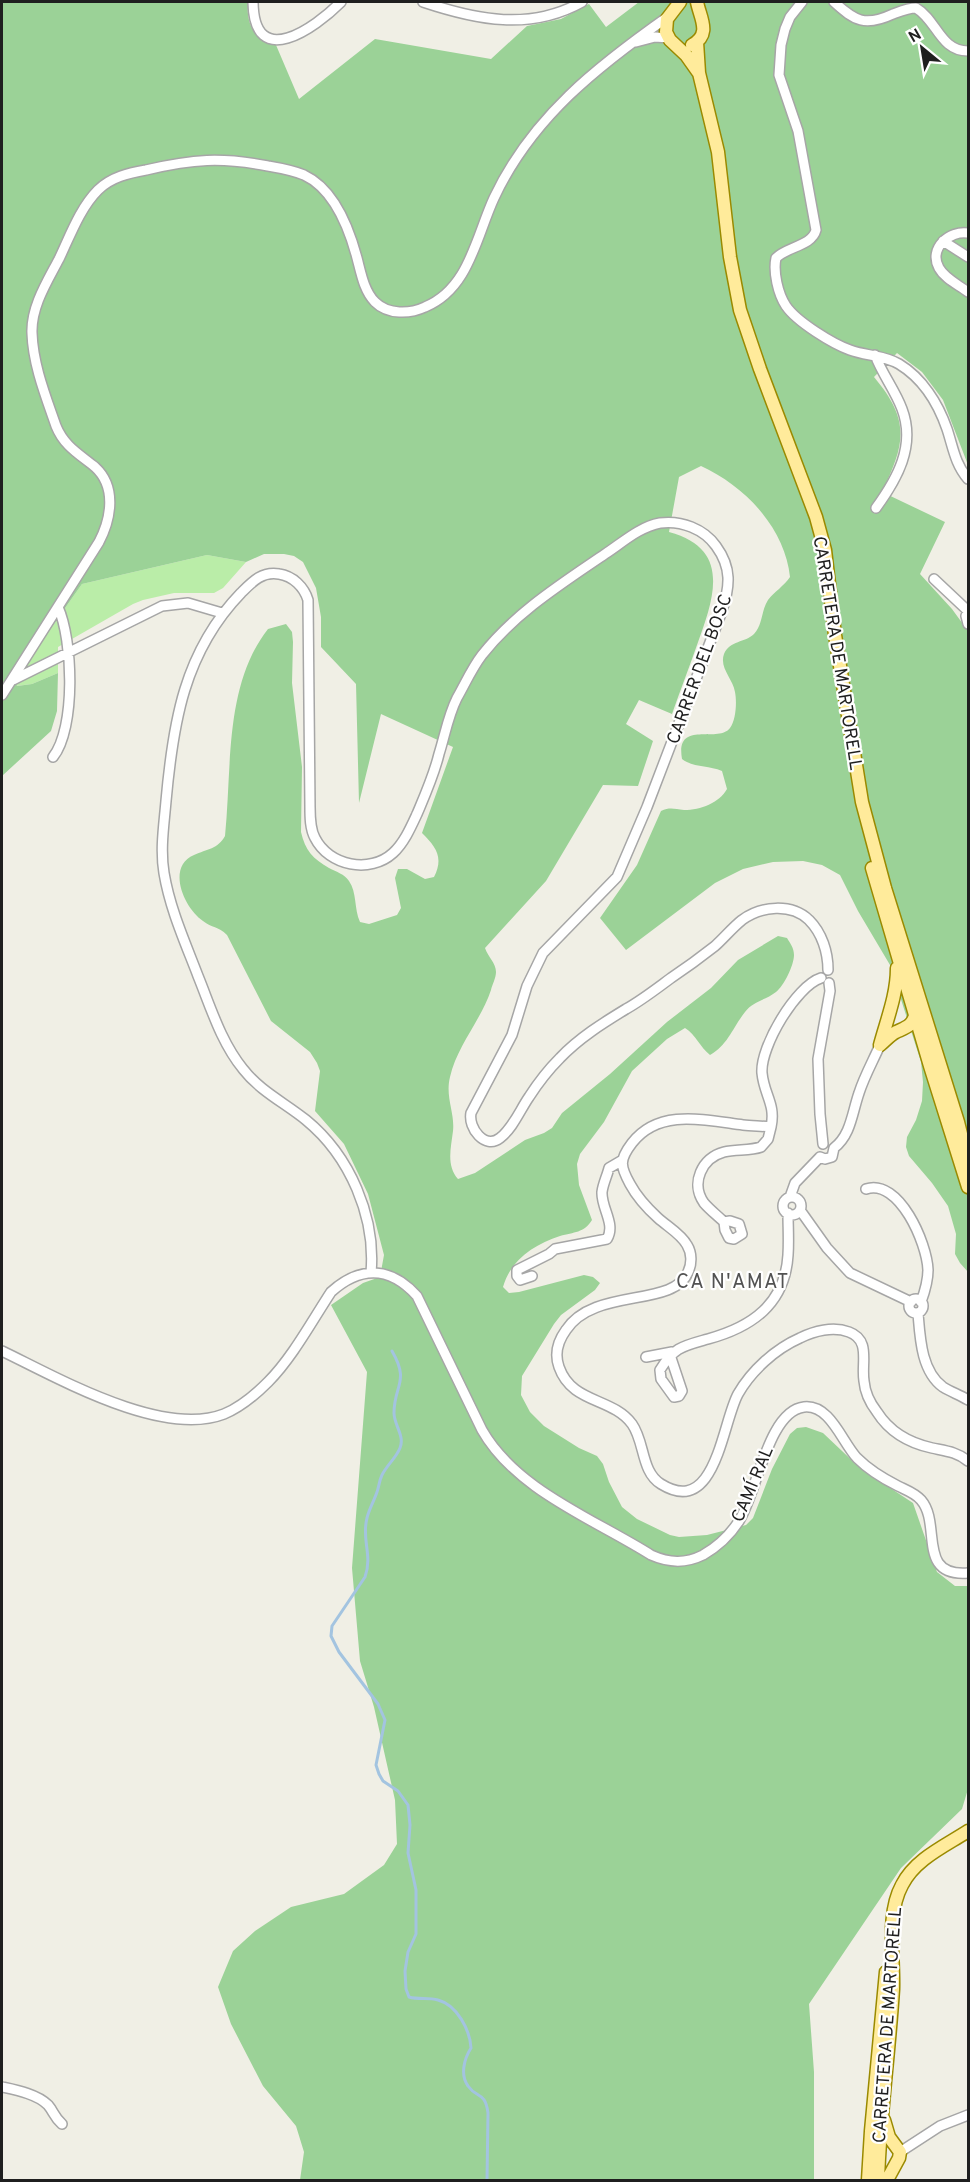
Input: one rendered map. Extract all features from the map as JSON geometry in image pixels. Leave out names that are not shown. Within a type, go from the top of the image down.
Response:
[{"type":"main road","name":"CARRETERA DE MARTORELL","points":[[675,9],[698,8],[704,22],[704,30],[697,42],[699,73],[718,152],[731,265],[740,310],[747,335],[816,517],[825,550],[842,680],[862,802],[885,888],[969,1162]]},
{"type":"main road","points":[[675,9],[666,28],[673,41],[686,46],[697,42]]},
{"type":"main road","name":"CARRETERA DE MARTORELL","points":[[673,41],[699,73]]},
{"type":"main road","points":[[862,802],[863,826],[878,895],[969,1187]]},
{"type":"main road","points":[[880,1045],[897,988],[896,954]]},
{"type":"main road","points":[[880,1045],[913,1023],[917,1004],[916,984]]},
{"type":"main road","points":[[889,1014],[901,1005],[908,1007],[932,1036]]},
{"type":"main road","points":[[889,1014],[890,1026],[915,1036],[930,1066]]},
{"type":"main road","name":"CARRETERA DE MARTORELL","points":[[878,2181],[878,2155],[892,1990],[894,1950],[891,1932],[897,1897],[909,1873],[919,1863],[969,1831]]},
{"type":"main road","points":[[870,2181],[871,2131],[891,1932]]},
{"type":"main road","points":[[882,2111],[889,2138],[896,2153],[887,2181]]},
{"type":"main road","points":[[871,2131],[882,2163],[886,2166],[896,2153]]},
{"type":"main road","points":[[870,2181],[874,2163],[884,2147],[896,2153]]},
{"type":"street","points":[[253,2],[257,27],[264,34],[280,39],[289,38],[315,26],[341,2]]},
{"type":"street","points":[[423,2],[488,20],[518,21],[554,14],[582,2]]},
{"type":"street","points":[[802,2],[790,17],[785,29],[781,45],[779,75],[798,131],[816,230],[815,236],[811,239],[786,250],[776,258],[777,280],[785,305],[820,334],[850,350],[897,363],[913,374],[927,389],[941,413],[960,468],[969,479]]},
{"type":"street","points":[[834,2],[852,17],[863,22],[877,21],[901,11],[916,8],[926,16],[952,48],[969,51]]},
{"type":"street","points":[[2,695],[106,528],[110,516],[109,497],[100,473],[73,451],[59,435],[44,391],[34,351],[32,332],[34,314],[43,290],[87,202],[99,188],[124,174],[211,159],[235,160],[285,169],[305,176],[323,189],[336,207],[353,244],[365,285],[375,302],[391,311],[412,311],[434,303],[452,290],[471,256],[495,198],[520,153],[539,125],[557,106],[625,46],[675,9]]},
{"type":"street","points":[[625,46],[643,39],[673,41]]},
{"type":"street","points":[[969,233],[955,234],[943,241],[936,257],[940,270],[969,292]]},
{"type":"street","points":[[943,241],[969,257]]},
{"type":"street","points":[[874,356],[902,409],[907,437],[899,471],[876,508]]},
{"type":"street","name":"CARRER DEL BOSC","points":[[222,613],[249,584],[266,574],[275,573],[288,577],[295,581],[306,595],[309,626],[310,807],[313,833],[316,841],[331,856],[345,863],[367,865],[393,853],[402,842],[422,801],[439,756],[452,710],[466,680],[481,656],[525,611],[638,531],[649,526],[675,522],[694,528],[707,536],[726,564],[729,590],[722,610],[647,807],[617,877],[543,953],[527,986],[512,1035],[473,1105],[470,1118],[477,1134],[488,1142],[500,1139],[528,1098],[561,1057],[593,1030],[697,961],[749,916],[769,909],[781,908],[802,915],[813,925],[826,951],[828,970],[822,973],[825,981]]},
{"type":"street","points":[[934,579],[968,611],[966,616],[969,624]]},
{"type":"street","points":[[2,1351],[84,1391],[143,1411],[186,1420],[214,1417],[247,1400],[270,1380],[331,1293],[352,1277],[371,1273],[371,1238],[366,1214],[352,1179],[333,1150],[309,1122],[258,1085],[232,1054],[224,1041],[169,900],[161,856],[176,724],[191,670],[222,613],[188,603],[169,604],[11,681]]},
{"type":"street","points":[[54,757],[62,743],[67,723],[69,653],[63,618],[58,607]]},
{"type":"street","points":[[724,1222],[709,1208],[700,1194],[698,1182],[701,1170],[709,1159],[719,1154],[761,1147],[768,1139],[773,1115],[762,1075],[764,1054],[794,1001],[807,986],[825,981],[830,992],[818,1059],[820,1114],[824,1143]]},
{"type":"street","points":[[820,1157],[831,1158],[834,1148],[848,1131],[859,1093],[880,1045]]},
{"type":"street","points":[[532,1276],[520,1280],[517,1270],[555,1249],[607,1239],[611,1233],[602,1194],[609,1168],[621,1161],[637,1137],[658,1124],[693,1118],[771,1127]]},
{"type":"street","points":[[824,1143],[834,1148]]},
{"type":"street","points":[[820,1157],[818,1149],[824,1143]]},
{"type":"street","points":[[646,1357],[671,1354],[728,1332],[767,1310],[782,1285],[788,1257],[788,1213],[783,1205],[790,1197],[795,1184],[820,1157]]},
{"type":"street","points":[[621,1161],[638,1196],[659,1220],[681,1237],[688,1247],[691,1253],[688,1272],[676,1287],[610,1302],[587,1310],[567,1327],[558,1345],[557,1357],[562,1376],[576,1392],[614,1409],[631,1423],[639,1437],[650,1473],[655,1480],[667,1487],[682,1491],[702,1482],[712,1470],[734,1402],[744,1384],[768,1358],[789,1344],[808,1334],[831,1329],[850,1332],[856,1335],[863,1345],[864,1384],[869,1399],[884,1423],[917,1444],[947,1450],[969,1461]]},
{"type":"street","points":[[866,1189],[873,1187],[885,1191],[903,1206],[914,1224],[923,1244],[928,1268],[927,1281],[916,1302],[909,1305],[910,1311],[918,1313],[929,1370],[942,1386],[969,1400]]},
{"type":"street","points":[[790,1197],[800,1201],[800,1210],[827,1248],[850,1273],[916,1302]]},
{"type":"street","points":[[788,1213],[794,1214],[800,1210]]},
{"type":"street","name":"CAMÍ RAL","points":[[371,1273],[386,1275],[403,1282],[417,1296],[482,1430],[495,1450],[507,1462],[539,1489],[664,1561],[686,1562],[707,1552],[730,1533],[740,1520],[752,1496],[775,1430],[781,1420],[795,1409],[811,1407],[817,1409],[831,1422],[859,1460],[886,1480],[920,1497],[928,1511],[934,1556],[946,1570],[969,1573]]},
{"type":"street","points":[[2,2087],[44,2102],[54,2118],[62,2124]]},
{"type":"street","points":[[896,2153],[940,2126],[969,2115]]},
{"type":"green space","points":[[2,2],[248,2],[248,17],[253,30],[262,39],[276,45],[299,99],[375,39],[491,59],[527,26],[561,19],[589,4],[606,27],[639,2],[968,2],[968,465],[943,400],[922,372],[897,353],[874,377],[894,407],[899,420],[900,433],[896,460],[882,492],[945,522],[920,574],[952,609],[968,631],[968,1272],[955,1254],[956,1234],[948,1206],[909,1156],[906,1147],[907,1137],[922,1101],[921,1062],[890,965],[840,875],[822,865],[803,861],[773,862],[743,869],[715,883],[626,950],[600,918],[637,865],[661,811],[703,807],[714,802],[727,789],[722,771],[682,759],[682,747],[685,740],[691,736],[724,732],[732,725],[736,696],[723,664],[724,654],[730,646],[754,634],[768,600],[790,577],[787,559],[780,542],[760,511],[733,485],[701,466],[679,477],[669,532],[689,540],[702,550],[710,563],[713,577],[712,593],[709,610],[672,714],[639,700],[626,724],[653,741],[638,786],[603,785],[546,881],[485,948],[495,966],[495,977],[487,1001],[453,1066],[449,1084],[453,1124],[451,1162],[458,1179],[475,1173],[525,1140],[552,1128],[562,1113],[610,1074],[667,1022],[711,988],[738,960],[778,936],[787,938],[793,948],[792,964],[782,985],[772,995],[748,1008],[726,1041],[716,1051],[710,1055],[685,1028],[667,1039],[632,1071],[604,1122],[580,1154],[577,1164],[579,1185],[592,1220],[582,1230],[550,1240],[525,1254],[512,1268],[503,1287],[509,1293],[519,1292],[584,1275],[593,1277],[600,1283],[595,1290],[561,1315],[554,1324],[522,1376],[521,1395],[530,1412],[544,1426],[579,1448],[597,1456],[603,1464],[622,1507],[637,1519],[679,1537],[707,1535],[746,1525],[753,1518],[772,1469],[790,1434],[797,1428],[806,1427],[823,1433],[860,1468],[913,1503],[937,1572],[955,1586],[968,1586],[968,1789],[962,1809],[901,1868],[809,2004],[814,2072],[814,2180],[300,2180],[304,2152],[296,2126],[263,2086],[231,2024],[218,1987],[233,1951],[255,1931],[291,1907],[344,1894],[384,1865],[397,1844],[395,1800],[374,1707],[360,1661],[352,1568],[367,1372],[331,1305],[363,1283],[380,1277],[384,1255],[368,1194],[344,1144],[315,1111],[320,1071],[317,1063],[310,1052],[271,1021],[227,935],[203,921],[190,907],[181,888],[181,869],[194,855],[216,846],[225,836],[230,755],[237,701],[254,651],[268,629],[286,624],[292,632],[292,683],[302,767],[301,832],[307,849],[314,857],[323,865],[343,875],[352,885],[360,922],[369,924],[397,915],[401,908],[395,878],[398,869],[407,869],[425,879],[434,877],[438,864],[437,853],[422,833],[453,747],[381,714],[359,803],[356,684],[321,647],[321,617],[316,588],[303,562],[294,556],[284,554],[264,554],[246,562],[207,555],[82,584],[14,681],[17,686],[32,684],[58,673],[57,711],[51,731],[2,776]]},
{"type":"green space","points":[[207,555],[246,562],[223,588],[214,593],[174,593],[133,604],[58,647],[58,673],[32,684],[16,686],[14,681],[82,584]]},
{"type":"waterway","points":[[392,1351],[401,1377],[394,1413],[401,1444],[382,1475],[368,1515],[365,1533],[368,1561],[365,1577],[332,1626],[331,1636],[339,1652],[378,1704],[385,1720],[376,1765],[383,1781],[398,1791],[408,1805],[410,1825],[408,1853],[416,1890],[416,1934],[408,1952],[405,1971],[406,1989],[409,1997],[434,1999],[445,2003],[457,2013],[465,2026],[471,2048],[466,2057],[464,2077],[471,2090],[483,2098],[487,2106],[487,2180]]},
{"type":"district","name":"CA N'AMAT","points":[[733,1281]]}]
